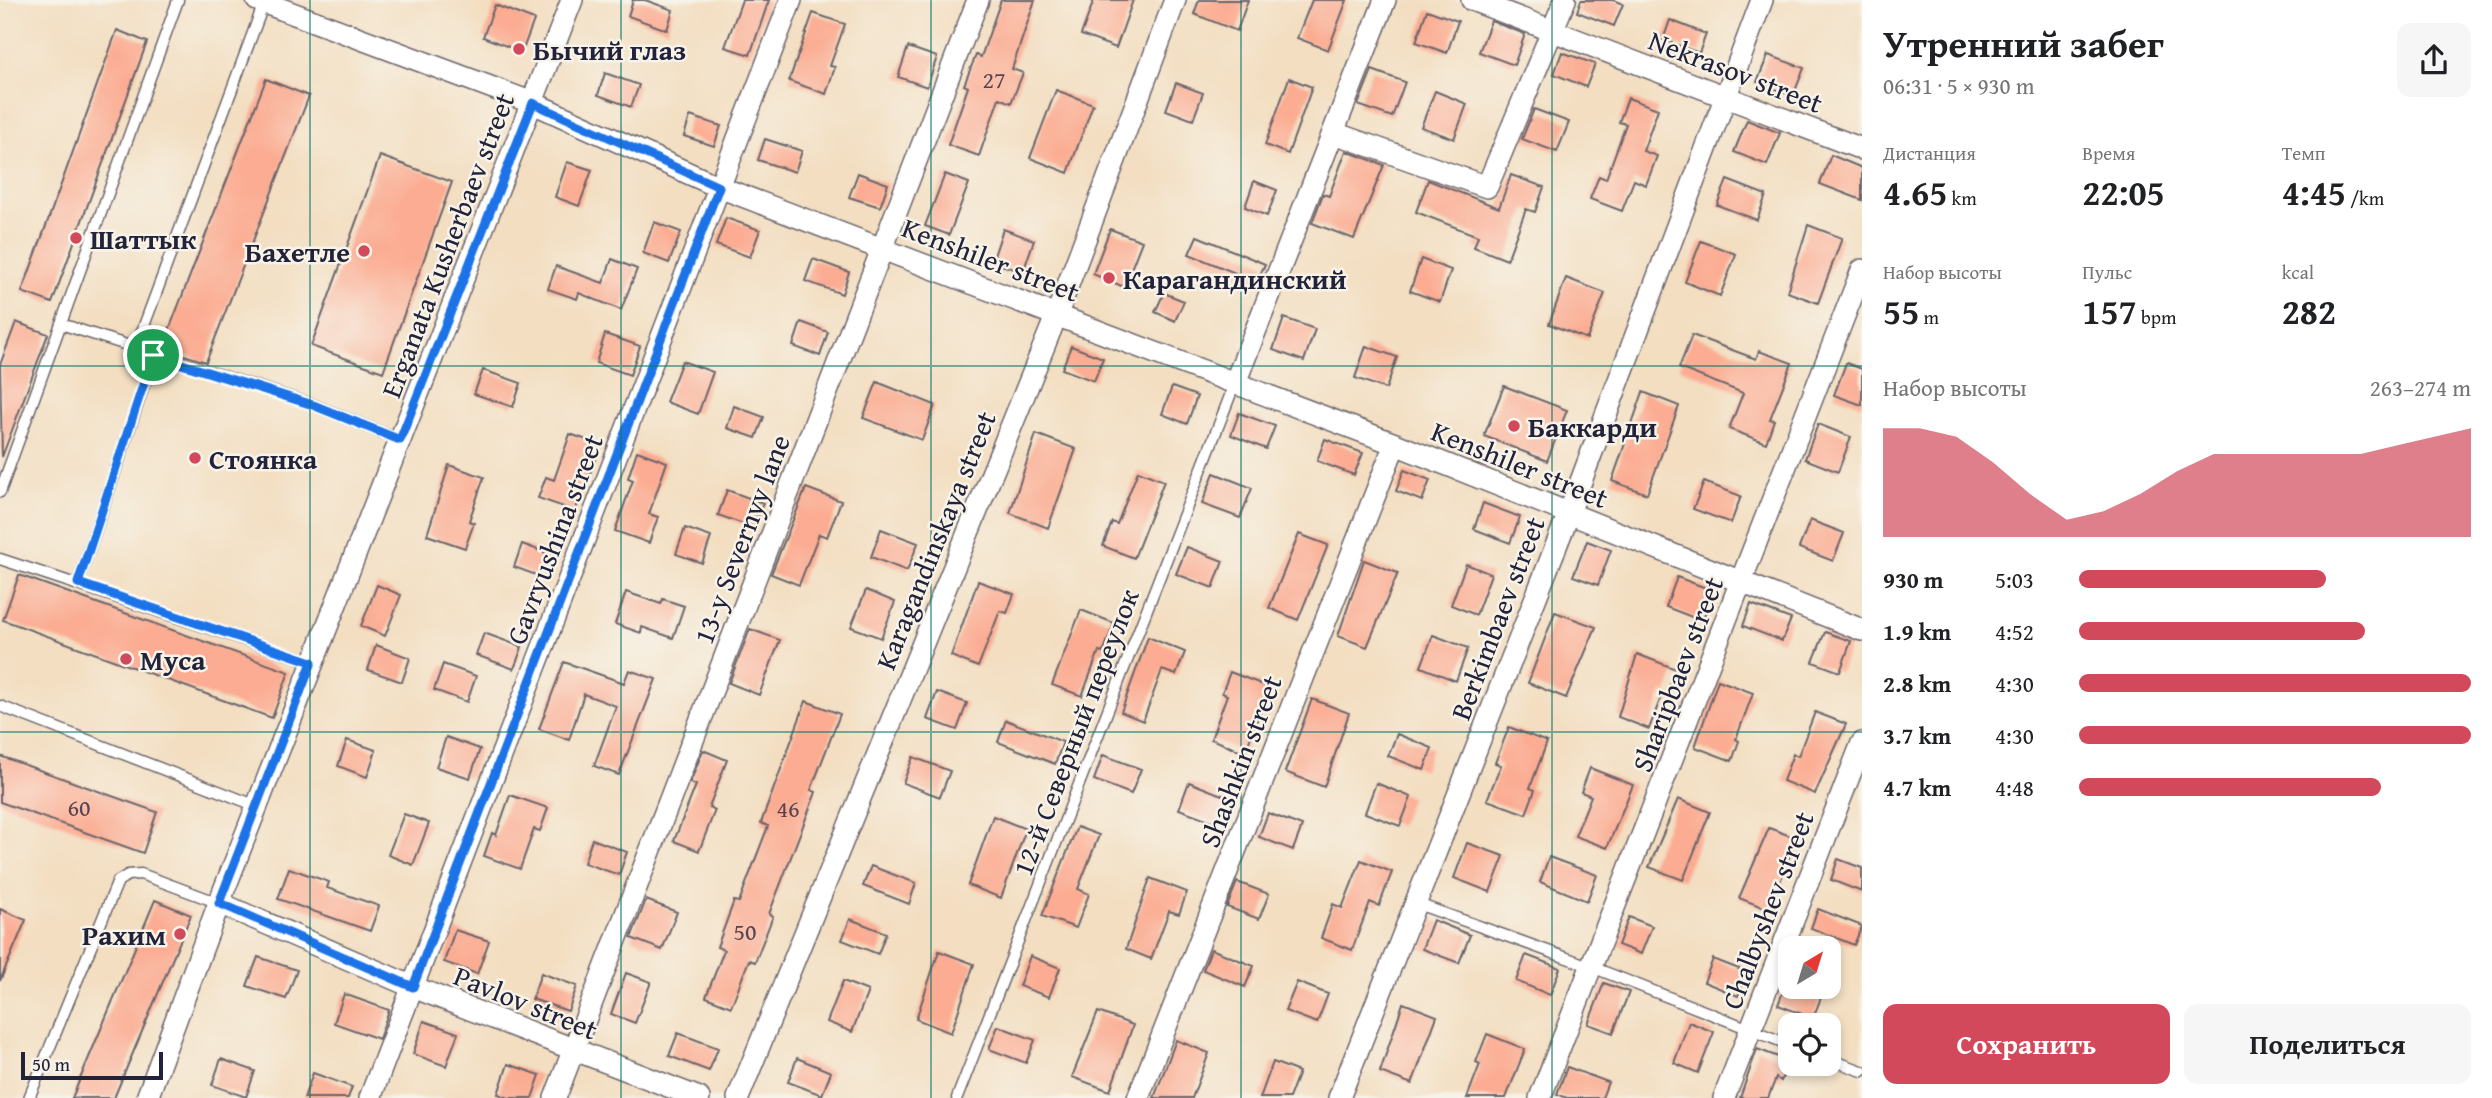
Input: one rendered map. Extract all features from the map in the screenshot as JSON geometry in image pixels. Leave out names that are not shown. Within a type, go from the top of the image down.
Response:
[{"type":"street","name":"Erganata Kusherbaev street","points":[[147,1098],[312,662],[572,0]]},
{"type":"street","name":"Gavryushina street","points":[[370,1098],[791,0]]},
{"type":"street","name":"13-y Severnyy lane","points":[[555,1098],[978,0]]},
{"type":"street","name":"Karagandinskaya street","points":[[738,1098],[1057,314],[1175,0]]},
{"type":"street","points":[[1235,383],[1385,0]]},
{"type":"street","name":"Nekrasov street","points":[[1472,0],[1862,149]]},
{"type":"street","points":[[1334,133],[1487,187],[1564,0]]},
{"type":"street","name":"Berkimbaev street","points":[[1339,1098],[1569,513],[1723,96],[1762,0]]},
{"type":"street","name":"Kenshiler street","points":[[260,1],[533,103],[719,187],[884,247],[1395,444],[1862,630]]},
{"type":"street","name":"Sharipbaev street","points":[[1540,1098],[1743,583],[1862,270]]},
{"type":"street","name":"Shashkin street","points":[[1138,1098],[1395,444]]},
{"type":"street","name":"Chalbyshev street","points":[[1724,1098],[1862,743]]},
{"type":"street","name":"Pavlov street","points":[[219,903],[413,987],[699,1098]]},
{"type":"lane","points":[[0,492],[178,0]]},
{"type":"lane","points":[[135,349],[260,1]]},
{"type":"lane","points":[[61,324],[290,397],[400,440]]},
{"type":"lane","points":[[78,583],[153,355]]},
{"type":"lane","name":"12-й Северный переулок","points":[[957,1098],[1235,383]]},
{"type":"lane","points":[[0,559],[312,662]]},
{"type":"lane","points":[[0,706],[257,806]]},
{"type":"lane","points":[[29,1098],[118,881],[128,875],[141,874],[219,903]]},
{"type":"lane","points":[[1415,903],[1591,967],[1778,1041]]},
{"type":"lane","points":[[1841,1063],[1862,1071]]},
{"type":"building","points":[[633,0],[645,0],[673,10],[667,30],[628,16]]},
{"type":"building","points":[[742,0],[769,0],[750,55],[725,47]]},
{"type":"building","points":[[1001,0],[1035,0],[1012,69],[1023,73],[1011,103],[999,98],[979,156],[948,145],[968,87],[964,85],[976,55],[981,57]]},
{"type":"building","points":[[1094,0],[1133,0],[1116,48],[1081,35]]},
{"type":"building","points":[[1199,0],[1248,0],[1237,31],[1194,14]]},
{"type":"building","points":[[1312,0],[1347,0],[1328,50],[1297,38]]},
{"type":"building","points":[[1581,0],[1613,0],[1623,4],[1614,26],[1577,12]]},
{"type":"building","points":[[495,5],[534,20],[522,52],[483,37]]},
{"type":"building","points":[[1427,10],[1458,21],[1447,53],[1416,42]]},
{"type":"building","points":[[813,13],[845,24],[830,66],[835,67],[826,94],[789,81]]},
{"type":"building","points":[[1670,20],[1706,34],[1699,53],[1663,40]]},
{"type":"building","points":[[1491,21],[1525,34],[1514,65],[1479,52]]},
{"type":"building","points":[[117,30],[147,42],[52,303],[22,292]]},
{"type":"building","points":[[908,47],[937,57],[927,87],[898,77]]},
{"type":"building","points":[[1562,52],[1595,64],[1586,87],[1554,74]]},
{"type":"building","points":[[1768,55],[1804,68],[1793,96],[1757,82]]},
{"type":"building","points":[[1372,70],[1405,82],[1392,117],[1358,105]]},
{"type":"building","points":[[605,73],[639,85],[631,107],[598,95]]},
{"type":"building","points":[[1289,78],[1312,87],[1288,154],[1265,145]]},
{"type":"building","points":[[266,79],[309,96],[206,362],[162,348]]},
{"type":"building","points":[[1176,83],[1203,93],[1193,120],[1166,110]]},
{"type":"building","points":[[1056,90],[1093,104],[1068,173],[1030,158]]},
{"type":"building","points":[[1435,91],[1467,104],[1454,139],[1421,127]]},
{"type":"building","points":[[1628,98],[1658,109],[1643,151],[1657,156],[1646,185],[1634,180],[1622,211],[1590,199],[1599,176],[1606,179],[1626,124],[1619,122]]},
{"type":"building","points":[[1534,109],[1569,122],[1557,152],[1522,139]]},
{"type":"building","points":[[690,116],[721,126],[714,146],[684,136]]},
{"type":"building","points":[[1747,120],[1780,133],[1767,165],[1734,152]]},
{"type":"building","points":[[765,139],[802,151],[795,172],[758,160]]},
{"type":"building","points":[[1346,151],[1384,165],[1354,239],[1312,223],[1323,194],[1329,196]]},
{"type":"building","points":[[1831,155],[1862,168],[1862,200],[1820,184]]},
{"type":"building","points":[[380,156],[452,182],[383,372],[311,346]]},
{"type":"building","points":[[567,162],[592,170],[579,206],[555,197]]},
{"type":"building","points":[[858,173],[888,184],[880,207],[849,197]]},
{"type":"building","points":[[945,174],[969,183],[949,235],[925,226]]},
{"type":"building","points":[[1511,175],[1544,187],[1535,212],[1526,209],[1507,260],[1474,247],[1478,236],[1416,212],[1428,180],[1499,208]]},
{"type":"building","points":[[1727,180],[1766,195],[1757,220],[1717,205]]},
{"type":"building","points":[[1254,181],[1277,190],[1267,216],[1245,207]]},
{"type":"building","points":[[726,218],[760,230],[750,257],[716,245]]},
{"type":"building","points":[[654,222],[681,232],[669,263],[643,253]]},
{"type":"building","points":[[1808,225],[1842,238],[1818,303],[1787,292]]},
{"type":"building","points":[[1003,229],[1034,240],[1023,272],[992,262]]},
{"type":"building","points":[[1110,229],[1142,241],[1124,287],[1093,274]]},
{"type":"building","points":[[1197,236],[1265,264],[1257,282],[1189,254]]},
{"type":"building","points":[[1701,241],[1736,254],[1720,296],[1685,282]]},
{"type":"building","points":[[612,259],[637,269],[621,310],[579,293],[577,299],[548,289],[556,266],[603,283]]},
{"type":"building","points":[[813,259],[849,272],[842,294],[805,281]]},
{"type":"building","points":[[1421,259],[1451,270],[1440,302],[1410,291]]},
{"type":"building","points":[[1566,278],[1605,293],[1587,339],[1549,324]]},
{"type":"building","points":[[1164,293],[1184,301],[1175,321],[1155,312]]},
{"type":"building","points":[[1284,318],[1315,329],[1304,361],[1273,350]]},
{"type":"building","points":[[16,322],[48,334],[2,457],[0,365]]},
{"type":"building","points":[[801,322],[828,332],[820,356],[793,346]]},
{"type":"building","points":[[605,334],[640,346],[630,375],[596,363]]},
{"type":"building","points":[[1692,335],[1756,359],[1759,351],[1792,363],[1770,419],[1774,420],[1766,443],[1729,429],[1743,393],[1679,368]]},
{"type":"building","points":[[1071,346],[1103,358],[1094,381],[1062,369]]},
{"type":"building","points":[[1366,346],[1397,357],[1386,389],[1355,378]]},
{"type":"building","points":[[682,361],[713,372],[698,414],[666,402]]},
{"type":"building","points":[[1846,363],[1862,369],[1862,405],[1834,395]]},
{"type":"building","points":[[483,370],[521,383],[513,407],[474,394]]},
{"type":"building","points":[[877,382],[935,405],[922,440],[863,418]]},
{"type":"building","points":[[1504,386],[1567,410],[1547,461],[1484,436]]},
{"type":"building","points":[[1172,387],[1197,396],[1187,424],[1162,414]]},
{"type":"building","points":[[1643,392],[1679,406],[1647,494],[1612,481]]},
{"type":"building","points":[[734,406],[764,417],[756,438],[727,428]]},
{"type":"building","points":[[1239,413],[1275,426],[1266,449],[1231,435]]},
{"type":"building","points":[[1818,424],[1851,437],[1838,472],[1805,459]]},
{"type":"building","points":[[570,434],[601,445],[575,511],[538,498],[546,477],[554,480]]},
{"type":"building","points":[[1036,434],[1076,449],[1048,528],[1010,513]]},
{"type":"building","points":[[1325,439],[1363,453],[1354,475],[1317,461]]},
{"type":"building","points":[[637,451],[667,462],[649,514],[658,517],[649,543],[615,531],[633,480],[628,478]]},
{"type":"building","points":[[449,465],[484,477],[469,521],[474,523],[465,548],[427,535]]},
{"type":"building","points":[[1404,470],[1430,480],[1422,501],[1396,491]]},
{"type":"building","points":[[1138,471],[1164,481],[1134,558],[1103,546],[1112,522],[1117,524]]},
{"type":"building","points":[[1214,473],[1252,488],[1240,518],[1202,504]]},
{"type":"building","points":[[1704,482],[1741,496],[1731,523],[1693,509]]},
{"type":"building","points":[[806,488],[841,501],[827,537],[819,534],[799,585],[771,574]]},
{"type":"building","points":[[727,490],[763,503],[754,528],[718,515]]},
{"type":"building","points":[[1483,503],[1520,517],[1510,543],[1474,529]]},
{"type":"building","points":[[1810,520],[1844,533],[1833,561],[1799,548]]},
{"type":"building","points":[[685,528],[711,537],[702,563],[676,554]]},
{"type":"building","points":[[881,529],[918,543],[907,571],[871,557]]},
{"type":"building","points":[[1299,534],[1328,545],[1298,620],[1269,608]]},
{"type":"building","points":[[1587,541],[1611,550],[1598,585],[1573,576]]},
{"type":"building","points":[[522,544],[555,556],[547,579],[514,567]]},
{"type":"building","points":[[1187,547],[1223,561],[1213,588],[1176,574]]},
{"type":"building","points":[[1364,560],[1398,573],[1367,647],[1338,636]]},
{"type":"building","points":[[1466,564],[1491,574],[1476,615],[1451,605]]},
{"type":"building","points":[[19,575],[289,672],[272,718],[3,620]]},
{"type":"building","points":[[1677,577],[1714,591],[1702,621],[1666,607]]},
{"type":"building","points":[[978,581],[1014,594],[1007,613],[1000,611],[978,667],[951,656]]},
{"type":"building","points":[[377,585],[401,595],[385,636],[361,626]]},
{"type":"building","points":[[866,590],[895,602],[881,638],[851,627]]},
{"type":"building","points":[[626,592],[661,604],[663,599],[684,606],[673,638],[642,627],[641,633],[615,624]]},
{"type":"building","points":[[1751,604],[1791,619],[1782,641],[1743,626]]},
{"type":"building","points":[[1081,610],[1114,623],[1103,653],[1099,651],[1082,696],[1052,685]]},
{"type":"building","points":[[1555,612],[1596,627],[1566,698],[1528,683]]},
{"type":"building","points":[[750,629],[780,640],[759,695],[729,683]]},
{"type":"building","points":[[1825,632],[1851,641],[1840,672],[1813,662]]},
{"type":"building","points":[[484,633],[522,647],[514,669],[476,655]]},
{"type":"building","points":[[1433,635],[1468,648],[1456,681],[1421,667]]},
{"type":"building","points":[[1148,637],[1185,652],[1176,675],[1162,670],[1143,721],[1121,712]]},
{"type":"building","points":[[376,645],[410,658],[402,682],[368,670]]},
{"type":"building","points":[[1637,654],[1676,669],[1667,694],[1663,692],[1649,729],[1618,717]]},
{"type":"building","points":[[564,662],[624,683],[629,670],[656,679],[619,775],[594,766],[616,706],[584,694],[569,740],[539,729]]},
{"type":"building","points":[[443,664],[476,676],[467,702],[434,690]]},
{"type":"building","points":[[1230,672],[1269,687],[1245,753],[1211,739],[1227,695],[1222,693]]},
{"type":"building","points":[[1718,680],[1753,693],[1736,739],[1739,741],[1732,761],[1695,747]]},
{"type":"building","points":[[937,692],[967,703],[957,730],[927,719]]},
{"type":"building","points":[[1312,699],[1349,713],[1324,787],[1285,772]]},
{"type":"building","points":[[806,701],[840,714],[811,790],[816,792],[769,914],[773,916],[755,962],[749,960],[731,1007],[706,997],[724,950],[717,947],[734,901],[739,902],[768,826],[761,823]]},
{"type":"building","points":[[1815,712],[1846,724],[1815,794],[1783,781],[1793,754],[1798,756]]},
{"type":"building","points":[[1006,720],[1063,742],[1055,764],[998,742]]},
{"type":"building","points":[[1509,727],[1547,742],[1530,788],[1535,790],[1526,814],[1487,800],[1501,765],[1495,763]]},
{"type":"building","points":[[1397,734],[1432,748],[1424,770],[1388,756]]},
{"type":"building","points":[[446,737],[480,749],[470,778],[436,767]]},
{"type":"building","points":[[347,740],[376,750],[367,777],[338,766]]},
{"type":"building","points":[[703,750],[727,760],[709,807],[715,810],[699,851],[674,841],[696,785],[690,783]]},
{"type":"building","points":[[1103,755],[1141,769],[1131,794],[1094,780]]},
{"type":"building","points":[[0,756],[157,812],[143,853],[0,802]]},
{"type":"building","points":[[913,757],[950,771],[940,797],[903,783]]},
{"type":"building","points":[[1590,768],[1633,785],[1607,848],[1575,836],[1591,796],[1581,792]]},
{"type":"building","points":[[1189,782],[1227,797],[1217,823],[1179,809]]},
{"type":"building","points":[[1376,783],[1411,797],[1400,826],[1365,813]]},
{"type":"building","points":[[510,795],[548,808],[540,831],[534,829],[520,869],[484,856],[492,833],[496,835]]},
{"type":"building","points":[[1678,799],[1710,812],[1683,880],[1649,867]]},
{"type":"building","points":[[1268,813],[1302,826],[1293,850],[1259,837]]},
{"type":"building","points":[[404,814],[429,823],[413,865],[388,855]]},
{"type":"building","points":[[993,816],[1026,829],[1001,898],[968,885]]},
{"type":"building","points":[[1077,827],[1099,835],[1078,889],[1089,894],[1076,928],[1042,916]]},
{"type":"building","points":[[1769,828],[1796,838],[1770,910],[1739,898]]},
{"type":"building","points":[[592,839],[627,852],[619,875],[584,863]]},
{"type":"building","points":[[1467,843],[1504,856],[1490,892],[1454,878]]},
{"type":"building","points":[[1549,857],[1597,875],[1587,901],[1540,882]]},
{"type":"building","points":[[1838,859],[1862,868],[1862,892],[1831,880]]},
{"type":"building","points":[[1361,860],[1392,872],[1379,906],[1370,902],[1352,950],[1321,938],[1333,904],[1342,908]]},
{"type":"building","points":[[871,866],[916,883],[909,904],[863,886]]},
{"type":"building","points":[[289,868],[329,882],[327,888],[379,906],[370,931],[278,899]]},
{"type":"building","points":[[1150,878],[1187,892],[1179,914],[1169,911],[1151,959],[1126,949]]},
{"type":"building","points":[[1237,882],[1269,894],[1259,919],[1227,907]]},
{"type":"building","points":[[155,900],[191,915],[114,1098],[72,1098]]},
{"type":"building","points":[[646,900],[677,912],[662,950],[631,938]]},
{"type":"building","points":[[0,909],[26,920],[0,981]]},
{"type":"building","points":[[1818,909],[1862,926],[1854,945],[1841,940],[1841,936],[1831,936],[1811,928]]},
{"type":"building","points":[[1629,917],[1652,926],[1641,954],[1618,945]]},
{"type":"building","points":[[850,919],[886,933],[878,954],[842,940]]},
{"type":"building","points":[[1433,920],[1470,935],[1459,963],[1422,949]]},
{"type":"building","points":[[455,930],[489,941],[477,974],[444,962]]},
{"type":"building","points":[[1211,949],[1254,966],[1245,987],[1203,970]]},
{"type":"building","points":[[939,951],[974,964],[951,1033],[916,1019]]},
{"type":"building","points":[[1526,955],[1560,968],[1550,995],[1516,981]]},
{"type":"building","points":[[1030,956],[1060,968],[1049,997],[1019,986]]},
{"type":"building","points":[[258,957],[297,970],[286,999],[247,986]]},
{"type":"building","points":[[1713,959],[1747,972],[1738,996],[1704,982]]},
{"type":"building","points":[[541,973],[577,986],[568,1011],[532,999]]},
{"type":"building","points":[[626,973],[651,982],[635,1023],[611,1014]]},
{"type":"building","points":[[843,981],[868,991],[852,1032],[827,1022]]},
{"type":"building","points":[[1297,982],[1328,994],[1317,1023],[1285,1011]]},
{"type":"building","points":[[1604,983],[1629,992],[1613,1033],[1588,1024]]},
{"type":"building","points":[[344,994],[389,1010],[379,1039],[334,1023]]},
{"type":"building","points":[[1780,999],[1820,999],[1815,1013],[1800,1013],[1778,1005]]},
{"type":"building","points":[[1403,1003],[1437,1016],[1412,1084],[1380,1072]]},
{"type":"building","points":[[1098,1012],[1133,1025],[1110,1091],[1072,1077]]},
{"type":"building","points":[[424,1021],[458,1033],[446,1066],[413,1054]]},
{"type":"building","points":[[1689,1022],[1714,1032],[1698,1073],[1674,1063]]},
{"type":"building","points":[[998,1026],[1035,1040],[1026,1063],[989,1049]]},
{"type":"building","points":[[678,1033],[718,1048],[709,1071],[669,1056]]},
{"type":"building","points":[[1487,1034],[1525,1049],[1506,1098],[1467,1098],[1480,1064],[1476,1062]]},
{"type":"building","points":[[1176,1040],[1209,1053],[1192,1098],[1154,1098]]},
{"type":"building","points":[[1757,1049],[1778,1057],[1778,1076],[1783,1076],[1781,1081],[1776,1078],[1768,1098],[1740,1098]]},
{"type":"building","points":[[797,1058],[831,1072],[822,1095],[788,1082]]},
{"type":"building","points":[[221,1059],[255,1071],[246,1097],[212,1085]]},
{"type":"building","points":[[1273,1062],[1299,1072],[1289,1098],[1260,1098]]},
{"type":"building","points":[[508,1064],[540,1075],[532,1098],[509,1098],[498,1094]]},
{"type":"building","points":[[1567,1067],[1608,1082],[1602,1098],[1567,1098],[1557,1094]]},
{"type":"building","points":[[313,1073],[352,1087],[348,1098],[304,1098]]},
{"type":"place","name":"Бычий глаз","points":[[519,49]]},
{"type":"place","name":"Шаттык","points":[[76,238]]},
{"type":"place","name":"Бахетле","points":[[364,251]]},
{"type":"place","name":"Карагандинский","points":[[1109,278]]},
{"type":"place","name":"Баккарди","points":[[1514,426]]},
{"type":"place","name":"Стоянка","points":[[195,458]]},
{"type":"place","name":"Муса","points":[[126,659]]},
{"type":"place","name":"Рахим","points":[[180,934]]},
{"type":"route","points":[[533,103],[719,187],[413,987],[219,903],[312,662],[78,583],[153,355],[231,377],[313,405],[400,440],[533,103]]}]
